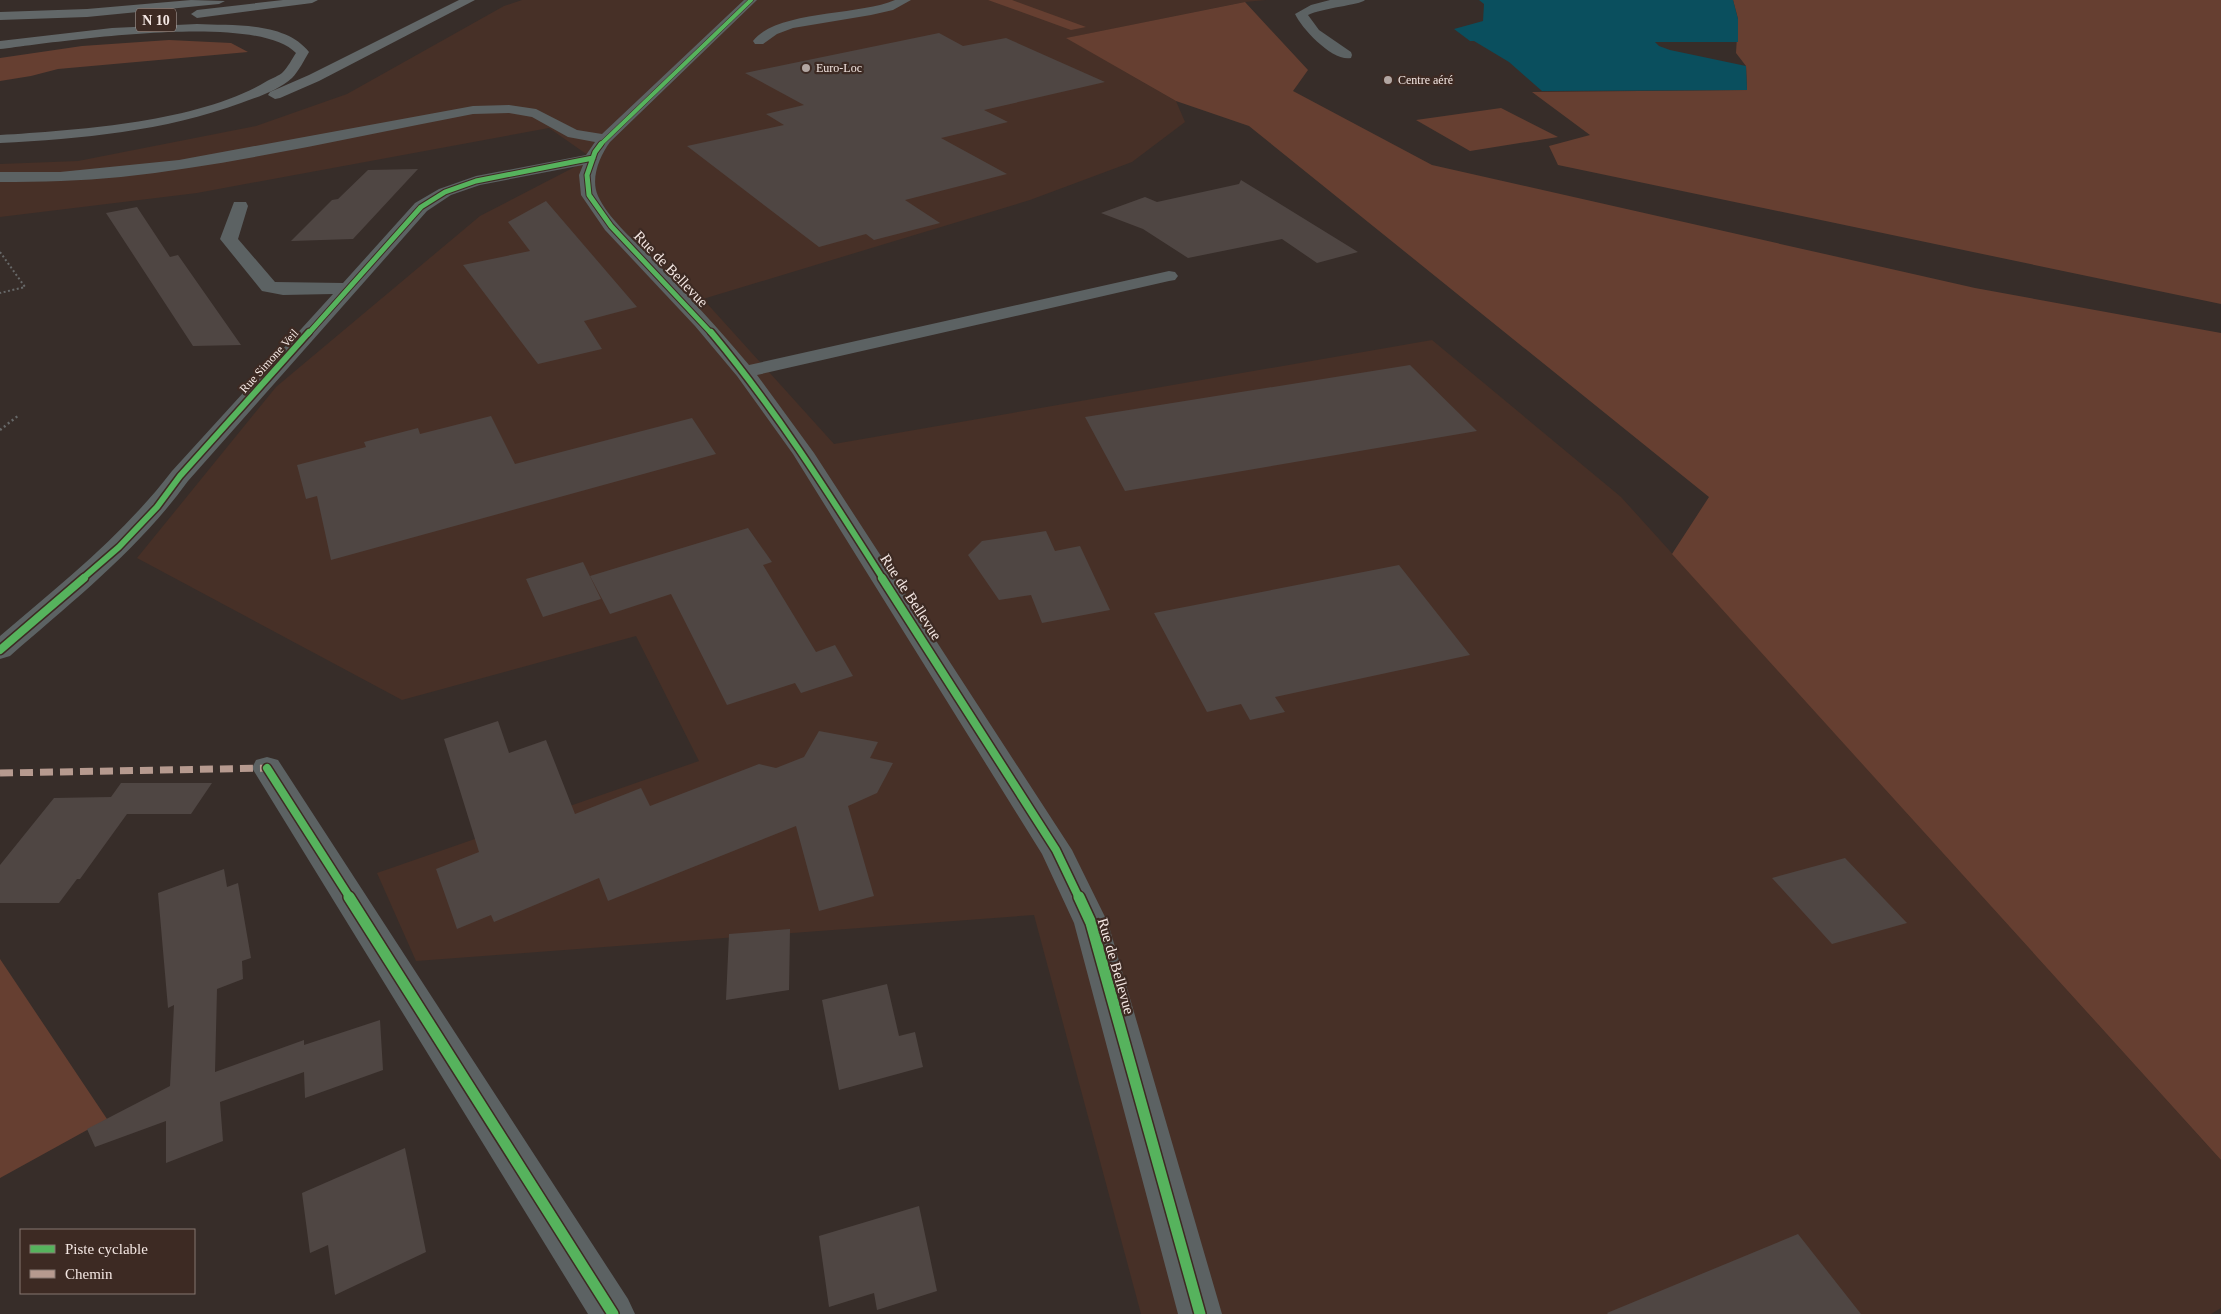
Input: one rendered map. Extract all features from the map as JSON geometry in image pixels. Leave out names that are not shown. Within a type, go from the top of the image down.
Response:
[{"type":"highway","points":[[0,16],[105,11],[230,0]]},
{"type":"highway","name":"N 10","points":[[0,33],[265,0]]},
{"type":"highway","name":"N 10","points":[[0,40],[312,0]]},
{"type":"highway","points":[[0,147],[51,145],[114,137],[168,128],[214,116],[278,94],[314,78],[468,0]]},
{"type":"highway","points":[[0,45],[150,29],[197,28],[248,30],[271,34],[292,42],[303,52],[300,62],[288,75],[266,88],[232,102],[190,115],[93,133],[45,138],[0,139]]},
{"type":"street","points":[[0,177],[80,176],[150,169],[231,156],[473,110],[509,110],[536,113],[599,148],[751,0]]},
{"type":"street","points":[[759,41],[766,34],[785,26],[879,9],[905,0]]},
{"type":"street","points":[[1346,55],[1324,41],[1304,22],[1301,14],[1310,8],[1328,3],[1359,0]]},
{"type":"street","name":"Rue Simone Veil","points":[[3,644],[119,547],[157,507],[180,476],[421,207],[445,192],[476,181],[599,148]]},
{"type":"street","name":"Rue de Bellevue","points":[[599,148],[587,175],[589,195],[611,226],[702,322],[744,372],[803,453],[1060,858],[1091,923],[1200,1314]]},
{"type":"street","points":[[240,206],[229,239],[269,287],[283,290],[350,288]]},
{"type":"street","points":[[744,372],[1169,276]]},
{"type":"street","points":[[267,768],[613,1314]]},
{"type":"path","points":[[0,252],[25,287],[0,293]]},
{"type":"path","points":[[0,430],[19,415]]},
{"type":"shaded area","points":[[522,0],[1266,0],[1245,2],[1067,38],[1176,101],[1185,122],[1132,162],[1030,200],[703,299],[834,444],[1432,340],[1621,497],[2221,1160],[2221,1308],[2211,1314],[1141,1314],[1034,915],[416,961],[377,873],[699,761],[636,636],[402,700],[137,558],[276,387],[480,216],[592,158],[549,128],[197,193],[0,217],[0,164],[78,161],[256,126],[347,94],[504,6]]},
{"type":"shaded area","points":[[988,0],[1012,0],[1086,27],[1071,30]]},
{"type":"shaded area","points":[[1733,0],[2221,0],[2221,304],[1558,165],[1549,146],[1590,135],[1532,92],[1747,90],[1746,66],[1736,53],[1738,19]]},
{"type":"shaded area","points":[[1245,2],[1308,70],[1293,91],[1432,165],[1975,288],[2221,333],[2221,1160],[1672,554],[1709,497],[1249,126],[1176,101],[1066,38]]},
{"type":"shaded area","points":[[169,40],[231,43],[248,52],[58,69],[0,81],[0,58],[82,46]]},
{"type":"shaded area","points":[[1501,108],[1558,137],[1470,151],[1416,120]]},
{"type":"shaded area","points":[[0,959],[107,1119],[0,1178]]},
{"type":"water","points":[[1479,0],[1733,0],[1738,19],[1738,42],[1655,42],[1659,46],[1670,50],[1746,66],[1747,90],[1542,91],[1509,62],[1474,41],[1470,41],[1454,29],[1483,21],[1484,4]]},
{"type":"building","points":[[939,33],[963,46],[1006,38],[1105,82],[984,110],[1008,122],[941,138],[1007,174],[905,200],[940,223],[874,240],[866,234],[819,247],[687,146],[784,125],[766,114],[804,105],[745,73]]},
{"type":"building","points":[[418,169],[353,239],[291,241],[332,200],[338,199],[368,170]]},
{"type":"building","points":[[1241,180],[1358,252],[1317,263],[1282,239],[1188,258],[1143,229],[1101,213],[1145,197],[1157,202],[1239,184]]},
{"type":"building","points":[[546,201],[637,307],[584,321],[602,349],[538,364],[463,265],[530,251],[508,222]]},
{"type":"building","points":[[137,207],[170,257],[178,255],[241,345],[193,346],[106,213]]},
{"type":"building","points":[[1410,365],[1477,431],[1125,491],[1085,417]]},
{"type":"building","points":[[491,416],[515,464],[692,418],[716,454],[331,560],[317,496],[306,499],[297,465],[366,447],[364,442],[418,428],[420,434]]},
{"type":"building","points":[[748,528],[772,562],[763,565],[816,652],[835,645],[853,676],[801,693],[795,683],[727,705],[671,594],[610,614],[590,576]]},
{"type":"building","points":[[1046,531],[1055,551],[1080,546],[1110,610],[1042,623],[1031,595],[999,600],[968,555],[982,541]]},
{"type":"building","points":[[583,562],[601,599],[543,617],[526,579]]},
{"type":"building","points":[[1399,565],[1470,655],[1275,697],[1285,712],[1250,720],[1241,704],[1207,712],[1154,613]]},
{"type":"building","points":[[498,721],[509,753],[546,740],[575,814],[641,788],[650,806],[759,764],[776,768],[804,757],[819,731],[878,742],[870,758],[893,763],[877,793],[848,806],[874,896],[819,911],[796,826],[608,901],[599,878],[494,922],[491,915],[457,929],[436,869],[479,852],[444,739]]},
{"type":"building","points":[[121,783],[212,783],[191,814],[127,814],[80,879],[77,879],[59,903],[0,903],[0,865],[54,798],[111,797]]},
{"type":"building","points":[[1845,858],[1907,923],[1832,944],[1772,878]]},
{"type":"building","points":[[224,869],[227,887],[238,883],[251,958],[242,961],[243,979],[217,989],[215,1072],[304,1040],[304,1045],[380,1020],[383,1070],[305,1098],[304,1072],[220,1102],[223,1141],[166,1163],[166,1121],[95,1147],[87,1129],[170,1086],[174,1005],[168,1008],[158,893]]},
{"type":"building","points":[[790,929],[789,990],[726,1000],[729,934]]},
{"type":"building","points":[[887,984],[899,1036],[915,1032],[923,1067],[839,1090],[822,1000]]},
{"type":"building","points":[[405,1148],[426,1252],[335,1295],[328,1245],[310,1253],[302,1193]]},
{"type":"building","points":[[919,1206],[937,1291],[877,1310],[874,1293],[829,1307],[819,1236]]},
{"type":"building","points":[[1798,1234],[1861,1314],[1607,1313]]},
{"type":"marked path","points":[[0,773],[267,768]]},
{"type":"cycle path","points":[[751,0],[605,139],[595,152],[587,175],[589,195],[611,226],[702,322],[744,372],[803,453],[1056,850],[1091,923],[1200,1314]]},
{"type":"cycle path","points":[[0,650],[119,547],[157,507],[180,476],[421,207],[445,192],[476,181],[593,158]]},
{"type":"cycle path","points":[[267,768],[613,1314]]},
{"type":"place","name":"Euro-Loc","points":[[806,68]]},
{"type":"place","name":"Centre aéré","points":[[1388,80]]}]
